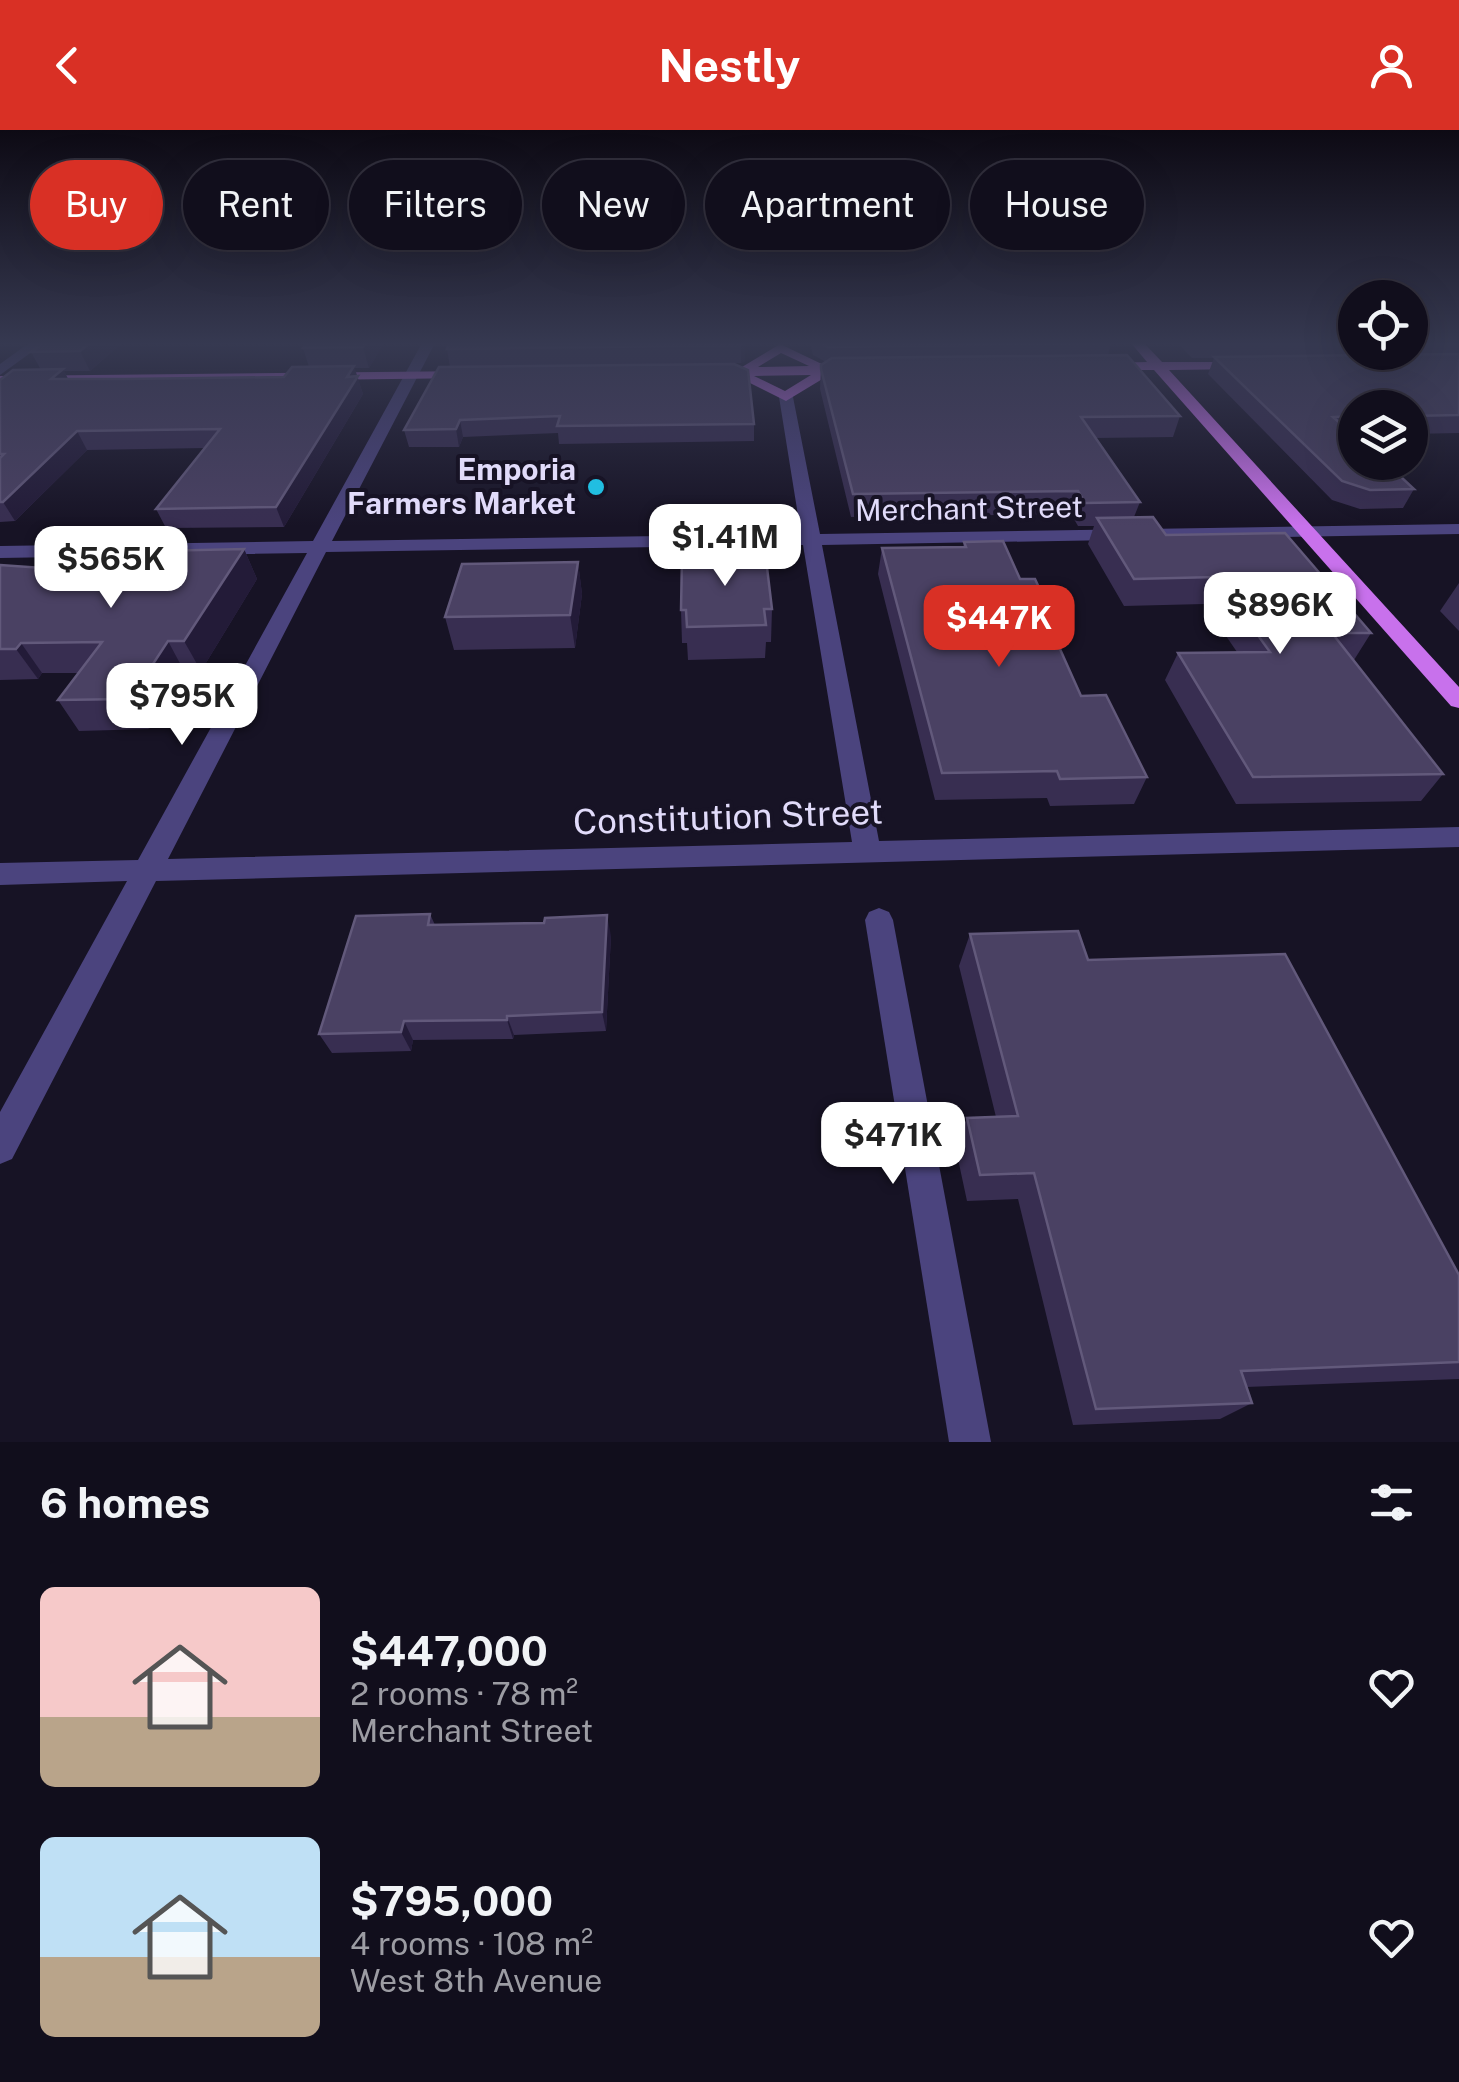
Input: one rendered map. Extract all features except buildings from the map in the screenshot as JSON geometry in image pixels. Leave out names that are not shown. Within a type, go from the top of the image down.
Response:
[{"type":"main road","points":[[1193,404],[1459,701]]},
{"type":"street","points":[[0,1147],[395,404]]},
{"type":"street","points":[[787,404],[868,851]]},
{"type":"street","name":"Merchant Street","points":[[0,552],[1459,529]]},
{"type":"street","name":"Constitution Street","points":[[0,874],[1459,837]]},
{"type":"street","points":[[879,920],[970,1442]]},
{"type":"place","name":"Emporia Farmers Market","points":[[596,487]]}]
